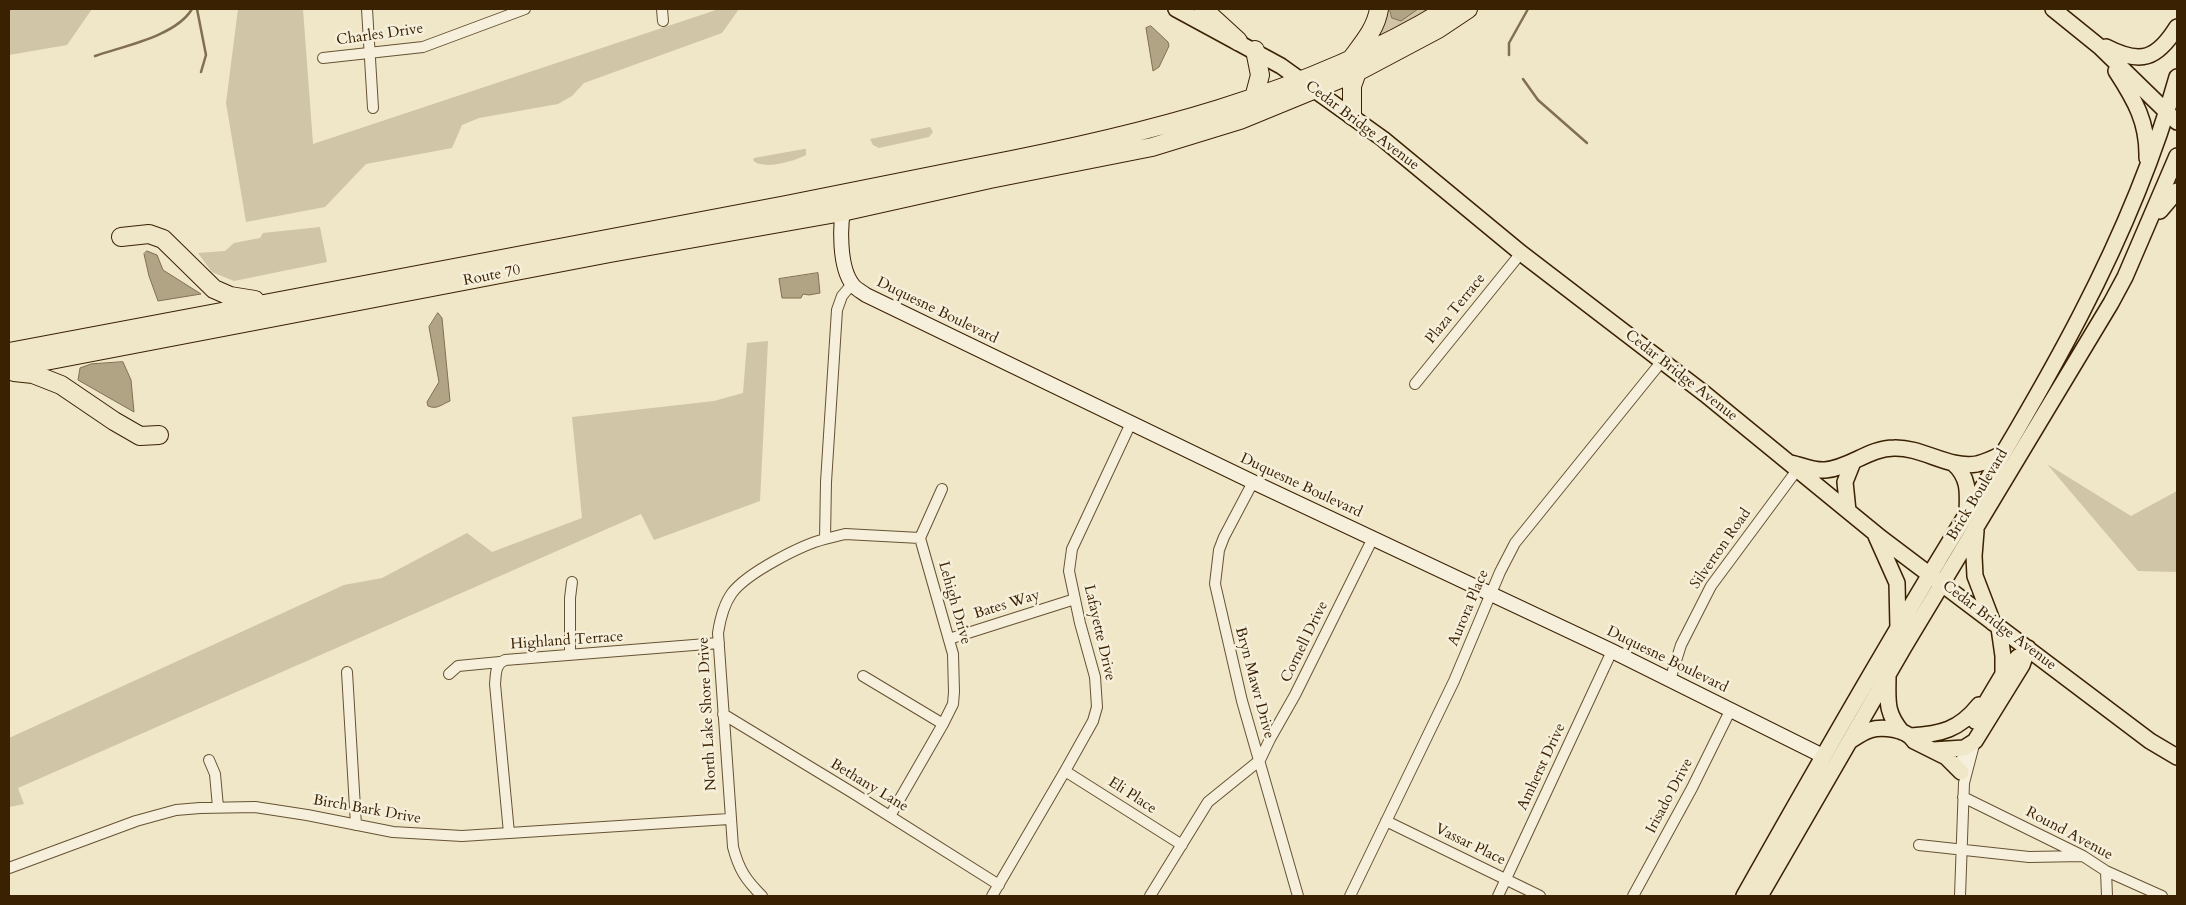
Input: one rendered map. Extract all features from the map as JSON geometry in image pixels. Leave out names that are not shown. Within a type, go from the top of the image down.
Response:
[{"type":"highway","points":[[1203,9],[1238,41]]},
{"type":"highway","points":[[1352,116],[1354,65],[1377,20],[1379,9]]},
{"type":"highway","points":[[1354,65],[1392,40],[1447,9]]},
{"type":"highway","points":[[1354,65],[1438,29],[1468,9]]},
{"type":"highway","points":[[1254,98],[1260,75],[1255,50]]},
{"type":"highway","name":"Route 70","points":[[9,352],[1040,155],[1167,124],[1254,98],[1300,80],[1354,65]]},
{"type":"highway","name":"Route 70","points":[[9,370],[610,253],[842,212],[1187,138],[1240,120],[1315,90],[1354,65]]},
{"type":"highway","points":[[122,237],[149,234],[163,238],[214,289],[230,296],[273,302]]},
{"type":"highway","points":[[9,370],[33,374],[60,384],[114,421],[140,436],[159,435]]},
{"type":"main road","name":"Cedar Bridge Avenue","points":[[1176,9],[1255,50],[1352,116],[1404,156],[1521,253],[1740,422],[1875,532],[2150,741],[2177,757]]},
{"type":"main road","points":[[2052,9],[2094,42],[2172,117]]},
{"type":"main road","points":[[2094,42],[2122,55],[2147,56],[2159,51],[2168,43],[2177,27]]},
{"type":"main road","points":[[2094,42],[2124,83],[2142,117],[2146,131],[2147,168]]},
{"type":"main road","name":"Brick Boulevard","points":[[1760,896],[1888,675],[1967,513],[2054,367],[2112,255],[2147,168],[2172,117],[2177,77]]},
{"type":"main road","name":"Brick Boulevard","points":[[1744,896],[1898,628],[1977,526],[2111,303],[2177,156]]},
{"type":"main road","points":[[2144,233],[2177,191]]},
{"type":"main road","points":[[1792,466],[1825,470],[1853,462],[1871,452],[1894,448],[1914,450],[1953,463],[1976,464],[2004,452]]},
{"type":"main road","points":[[1848,511],[1845,482],[1853,462]]},
{"type":"main road","points":[[1953,463],[1964,474],[1968,484],[1967,513]]},
{"type":"main road","points":[[1977,526],[1974,556],[1975,576],[1996,625],[2003,656],[2003,674]]},
{"type":"main road","points":[[1875,532],[1897,583],[1898,628]]},
{"type":"main road","points":[[1848,742],[1872,729],[1907,734],[1945,732],[1969,716],[1988,697],[2003,674],[2028,648]]},
{"type":"main road","points":[[1933,750],[1970,745],[2022,665],[2028,648]]},
{"type":"main road","points":[[1888,675],[1888,712],[1894,722],[1914,741],[1951,761],[1963,778]]},
{"type":"main road","points":[[1970,745],[1970,730],[1985,706],[1988,697]]},
{"type":"street","points":[[367,9],[373,108]]},
{"type":"street","name":"Charles Drive","points":[[323,58],[423,47],[514,11],[525,9]]},
{"type":"street","points":[[662,9],[663,21]]},
{"type":"street","name":"Duquesne Boulevard","points":[[848,193],[842,212],[842,259],[852,284],[866,295],[1254,482],[1612,651],[1823,756]]},
{"type":"street","name":"Plaza Terrace","points":[[1415,384],[1521,253]]},
{"type":"street","points":[[852,284],[842,296],[837,310],[825,538],[845,534],[920,538],[942,489]]},
{"type":"street","name":"Aurora Place","points":[[1350,896],[1454,681],[1515,542],[1662,361]]},
{"type":"street","name":"Lafayette Drive","points":[[992,896],[1065,771],[1092,721],[1097,707],[1095,677],[1069,571],[1072,550],[1131,423]]},
{"type":"street","name":"Silverton Road","points":[[1670,680],[1681,646],[1711,586],[1792,466]]},
{"type":"street","name":"Bryn Mawr Drive","points":[[1254,482],[1224,537],[1219,550],[1216,584],[1242,701],[1298,896]]},
{"type":"street","name":"North Lake Shore Drive","points":[[762,896],[738,866],[733,848],[729,819],[719,644],[720,618],[731,594],[746,579],[789,554],[825,538]]},
{"type":"street","name":"Lehigh Drive","points":[[890,816],[943,724],[952,704],[954,692],[953,654],[920,538]]},
{"type":"street","name":"Cornell Drive","points":[[1150,896],[1208,802],[1260,760],[1295,695],[1373,538]]},
{"type":"street","points":[[570,655],[570,598],[572,582]]},
{"type":"street","name":"Bates Way","points":[[949,639],[1075,599]]},
{"type":"street","name":"Highland Terrace","points":[[509,833],[495,684],[497,666],[500,662],[505,660],[719,644]]},
{"type":"street","name":"Amherst Drive","points":[[1498,896],[1612,651]]},
{"type":"street","points":[[449,674],[458,666],[500,662]]},
{"type":"street","points":[[347,672],[356,825]]},
{"type":"street","points":[[863,676],[943,724]]},
{"type":"street","name":"Irisado Drive","points":[[1633,896],[1692,788],[1731,709]]},
{"type":"street","name":"Bethany Lane","points":[[723,714],[999,885]]},
{"type":"street","points":[[1960,896],[1963,778],[1970,745]]},
{"type":"street","points":[[209,760],[215,774],[218,807]]},
{"type":"street","name":"Eli Place","points":[[1065,771],[1182,845]]},
{"type":"street","name":"Round Avenue","points":[[1963,797],[2084,856],[2106,870],[2162,896]]},
{"type":"street","name":"Birch Bark Drive","points":[[9,868],[136,821],[176,810],[218,807],[255,807],[422,835],[462,836],[729,819]]},
{"type":"street","name":"Vassar Place","points":[[1386,821],[1540,896]]},
{"type":"street","points":[[1920,845],[2029,857],[2084,856]]},
{"type":"street","points":[[2106,870],[2106,896]]},
{"type":"shaded area","points":[[9,9],[92,9],[67,45],[9,55]]},
{"type":"shaded area","points":[[238,9],[303,9],[313,144],[719,9],[739,9],[722,33],[584,83],[572,96],[558,104],[479,118],[462,125],[452,148],[366,164],[325,207],[246,222],[226,103]]},
{"type":"shaded area","points":[[1386,9],[1390,9],[1390,11],[1414,12],[1418,9],[1429,9],[1376,38],[1381,23],[1385,22]]},
{"type":"shaded area","points":[[1390,9],[1418,9],[1401,21],[1392,18]]},
{"type":"shaded area","points":[[1151,26],[1168,42],[1169,46],[1159,67],[1153,71],[1146,28]]},
{"type":"shaded area","points":[[930,127],[933,132],[929,137],[879,148],[873,145],[870,139]]},
{"type":"shaded area","points":[[806,149],[806,155],[778,164],[763,165],[753,160],[754,158]]},
{"type":"shaded area","points":[[320,227],[327,262],[234,281],[212,272],[198,253],[225,251],[234,243],[260,238],[263,233]]},
{"type":"shaded area","points":[[147,251],[157,255],[163,270],[201,294],[158,301],[144,254]]},
{"type":"shaded area","points":[[818,273],[820,293],[803,294],[801,298],[782,298],[779,279]]},
{"type":"shaded area","points":[[438,313],[442,318],[450,401],[434,407],[428,406],[427,402],[439,382],[429,327]]},
{"type":"shaded area","points":[[768,341],[760,501],[654,540],[641,514],[18,788],[24,804],[9,807],[9,738],[344,585],[382,578],[467,533],[492,552],[582,518],[572,417],[714,401],[743,393],[747,343]]},
{"type":"shaded area","points":[[123,362],[131,380],[134,412],[78,380],[80,368],[91,364]]},
{"type":"shaded area","points":[[2047,464],[2131,516],[2177,491],[2177,572],[2138,571]]},
{"type":"waterway","points":[[95,56],[162,33],[174,26],[192,9]]},
{"type":"waterway","points":[[197,9],[206,55],[201,72]]},
{"type":"waterway","points":[[1509,55],[1509,43],[1528,9]]},
{"type":"waterway","points":[[1523,79],[1538,100],[1587,143]]}]
